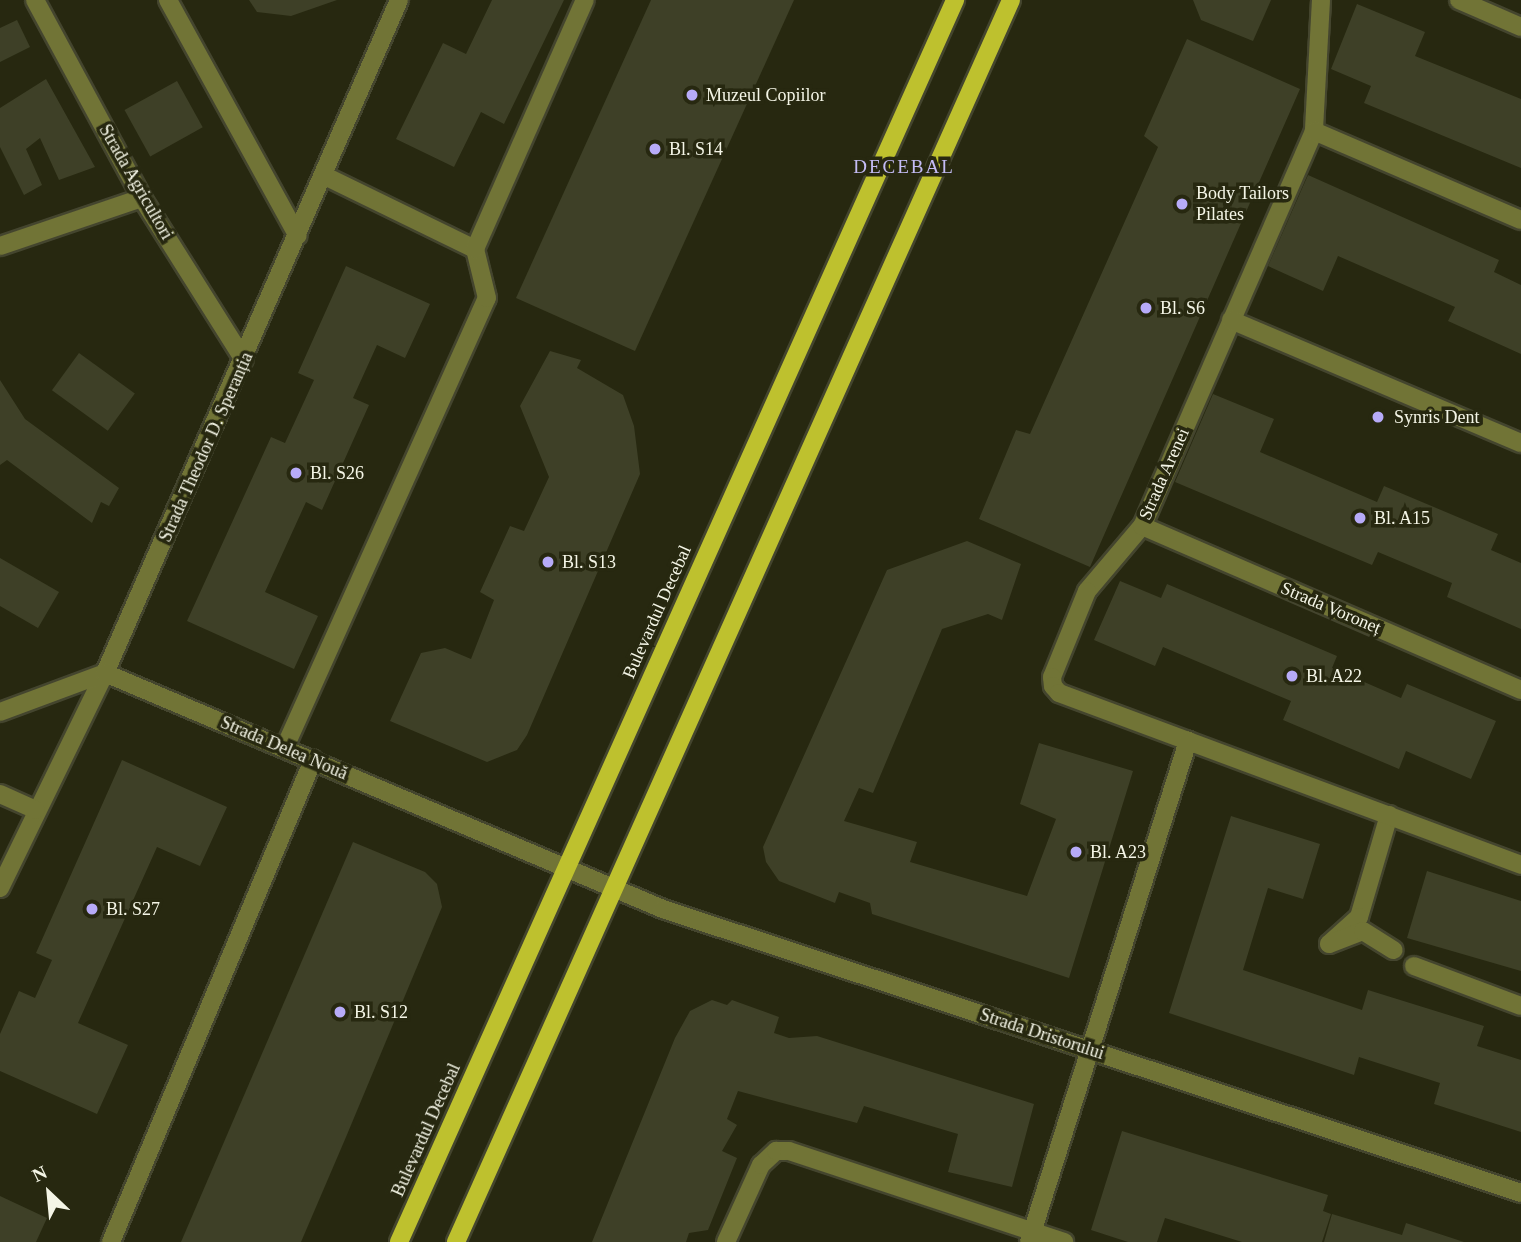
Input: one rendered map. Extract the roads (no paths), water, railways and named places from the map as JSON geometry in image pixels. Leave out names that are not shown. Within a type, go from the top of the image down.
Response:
[{"type":"main road","name":"Bulevardul Decebal","points":[[399,1242],[955,0]]},
{"type":"main road","points":[[456,1242],[1011,0]]},
{"type":"street","name":"Strada Agricultori","points":[[35,0],[142,198],[244,360]]},
{"type":"street","points":[[168,0],[298,236]]},
{"type":"street","name":"Strada Theodor D. Speranția","points":[[0,888],[105,673],[325,176],[399,0]]},
{"type":"street","points":[[285,747],[487,298],[475,249],[585,0]]},
{"type":"street","name":"Strada Arenei","points":[[1188,741],[1059,694],[1053,687],[1052,677],[1087,591],[1142,526],[1314,131],[1321,0]]},
{"type":"street","points":[[1459,0],[1521,27]]},
{"type":"street","points":[[1314,131],[1521,220]]},
{"type":"street","points":[[325,176],[475,249]]},
{"type":"street","points":[[0,246],[142,198]]},
{"type":"street","points":[[1231,320],[1521,443]]},
{"type":"street","name":"Strada Voroneț","points":[[1142,526],[1521,690]]},
{"type":"street","points":[[0,712],[105,673]]},
{"type":"street","name":"Strada Delea Nouă","points":[[105,673],[285,747],[565,871]]},
{"type":"street","points":[[1031,1237],[1188,741],[1521,865]]},
{"type":"street","points":[[111,1242],[313,760]]},
{"type":"street","points":[[0,794],[36,810]]},
{"type":"street","points":[[1389,816],[1359,917],[1329,944],[1363,931],[1393,950]]},
{"type":"street","name":"Strada Dristorului","points":[[565,871],[615,891],[1521,1193]]},
{"type":"street","points":[[1414,966],[1521,1006]]},
{"type":"street","points":[[726,1242],[761,1165],[776,1151],[789,1151],[1031,1237],[1064,1242]]},
{"type":"place","name":"Muzeul Copiilor","points":[[692,95]]},
{"type":"place","name":"Bl. S14","points":[[655,149]]},
{"type":"place","name":"Body Tailors Pilates","points":[[1182,204]]},
{"type":"place","name":"Bl. S6","points":[[1146,308]]},
{"type":"place","name":"Synris Dent","points":[[1378,417]]},
{"type":"place","name":"Bl. S26","points":[[296,473]]},
{"type":"place","name":"Bl. A15","points":[[1360,518]]},
{"type":"place","name":"Bl. S13","points":[[548,562]]},
{"type":"place","name":"Bl. A22","points":[[1292,676]]},
{"type":"place","name":"Bl. A23","points":[[1076,852]]},
{"type":"place","name":"Bl. S27","points":[[92,909]]},
{"type":"place","name":"Bl. S12","points":[[340,1012]]},
{"type":"district","name":"DECEBAL","points":[[904,167]]}]
